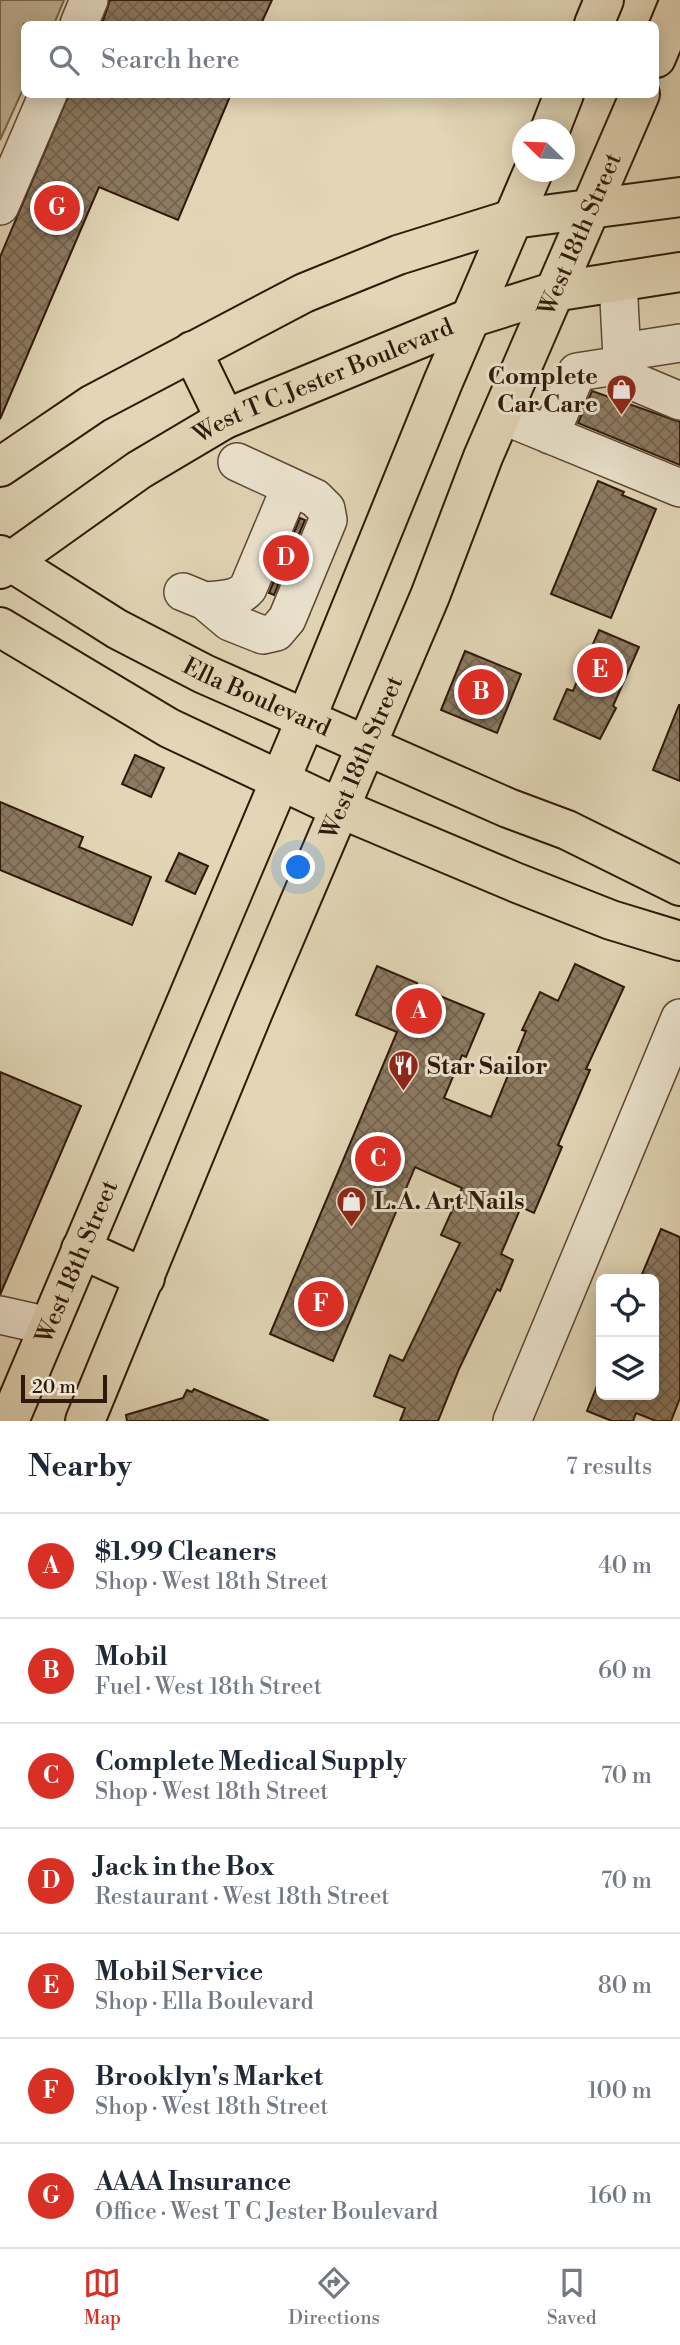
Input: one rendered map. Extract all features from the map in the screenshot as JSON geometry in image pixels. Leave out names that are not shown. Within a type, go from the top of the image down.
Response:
[{"type":"main road","points":[[595,21],[604,0]]},
{"type":"main road","points":[[659,51],[680,0]]},
{"type":"main road","points":[[554,119],[562,98]]},
{"type":"main road","name":"West 18th Street","points":[[85,1421],[339,808],[430,596],[553,292],[592,209],[638,98]]},
{"type":"main road","name":"West 18th Street","points":[[9,1421],[306,719],[470,318],[529,182]]},
{"type":"main road","points":[[0,467],[93,404],[192,351],[304,293],[398,255],[513,219],[680,197]]},
{"type":"main road","name":"West T C Jester Boulevard","points":[[3,562],[139,470],[225,419],[470,318],[553,292],[680,272]]},
{"type":"main road","points":[[192,351],[225,419]]},
{"type":"main road","name":"Ella Boulevard","points":[[3,562],[117,629],[204,674],[508,808],[567,831],[680,886]]},
{"type":"main road","points":[[0,627],[169,728],[339,808],[599,915],[680,941]]},
{"type":"main road","points":[[80,1249],[145,1278]]},
{"type":"street","points":[[80,21],[89,0]]},
{"type":"street","points":[[0,206],[46,98]]},
{"type":"street","points":[[618,281],[623,377],[680,401]]},
{"type":"street","points":[[550,435],[577,372],[680,343]]},
{"type":"street","points":[[502,415],[680,488]]},
{"type":"street","points":[[237,462],[315,498],[326,509],[328,520],[282,626],[276,632],[263,635],[230,622],[194,597],[242,595],[248,587],[285,500],[295,491]]},
{"type":"street","points":[[512,1421],[680,1018]]},
{"type":"street","points":[[0,1315],[49,1326]]},
{"type":"shaded area","points":[[0,0],[64,0],[55,21],[21,21],[21,94],[0,140]]},
{"type":"building","points":[[110,0],[272,0],[262,21],[103,21]]},
{"type":"building","points":[[67,98],[229,98],[178,220],[99,187],[0,419],[0,257]]},
{"type":"building","name":"Complete Car Care","points":[[592,391],[680,422],[680,465],[578,423]]},
{"type":"building","points":[[598,481],[624,492],[622,495],[656,509],[611,618],[551,594]]},
{"type":"building","points":[[300,518],[305,520],[274,595],[269,593]]},
{"type":"building","points":[[599,630],[639,647],[613,706],[616,708],[600,739],[554,719],[567,689],[573,691]]},
{"type":"building","points":[[465,651],[521,674],[497,733],[441,710]]},
{"type":"building","points":[[680,705],[680,781],[653,770]]},
{"type":"building","points":[[135,755],[164,768],[151,797],[122,784]]},
{"type":"building","points":[[0,802],[83,837],[79,847],[151,877],[132,925],[0,870]]},
{"type":"building","points":[[179,853],[208,866],[195,894],[166,881]]},
{"type":"building","points":[[575,964],[624,987],[586,1069],[590,1070],[558,1145],[562,1147],[534,1213],[521,1207],[501,1254],[513,1260],[500,1291],[497,1289],[459,1369],[438,1421],[400,1421],[405,1408],[374,1396],[390,1355],[403,1361],[460,1243],[441,1235],[462,1188],[415,1167],[333,1361],[270,1334],[397,1032],[356,1015],[377,966],[417,983],[418,987],[484,1014],[466,1057],[462,1055],[444,1098],[491,1117],[526,1031],[522,1030],[540,992],[558,1001]]},
{"type":"building","points":[[0,1072],[81,1106],[0,1295]]},
{"type":"building","points":[[661,1229],[680,1237],[680,1398],[671,1421],[656,1421],[636,1413],[633,1421],[612,1421],[587,1411],[596,1388],[596,1400],[659,1400],[659,1274],[642,1274]]},
{"type":"building","points":[[194,1389],[269,1421],[127,1421],[126,1415],[183,1398],[187,1390],[192,1392]]},
{"type":"place","name":"AAAA Insurance","points":[[57,208]]},
{"type":"place","name":"Complete Car Care","points":[[621,417]]},
{"type":"place","name":"Jack in the Box","points":[[286,558]]},
{"type":"place","name":"Mobil Service","points":[[600,670]]},
{"type":"place","name":"Mobil","points":[[481,692]]},
{"type":"place","name":"$1.99 Cleaners","points":[[419,1011]]},
{"type":"place","name":"Star Sailor","points":[[404,1093]]},
{"type":"place","name":"Complete Medical Supply","points":[[378,1159]]},
{"type":"place","name":"L.A. Art Nails","points":[[351,1228]]},
{"type":"place","name":"Brooklyn's Market","points":[[321,1304]]}]
